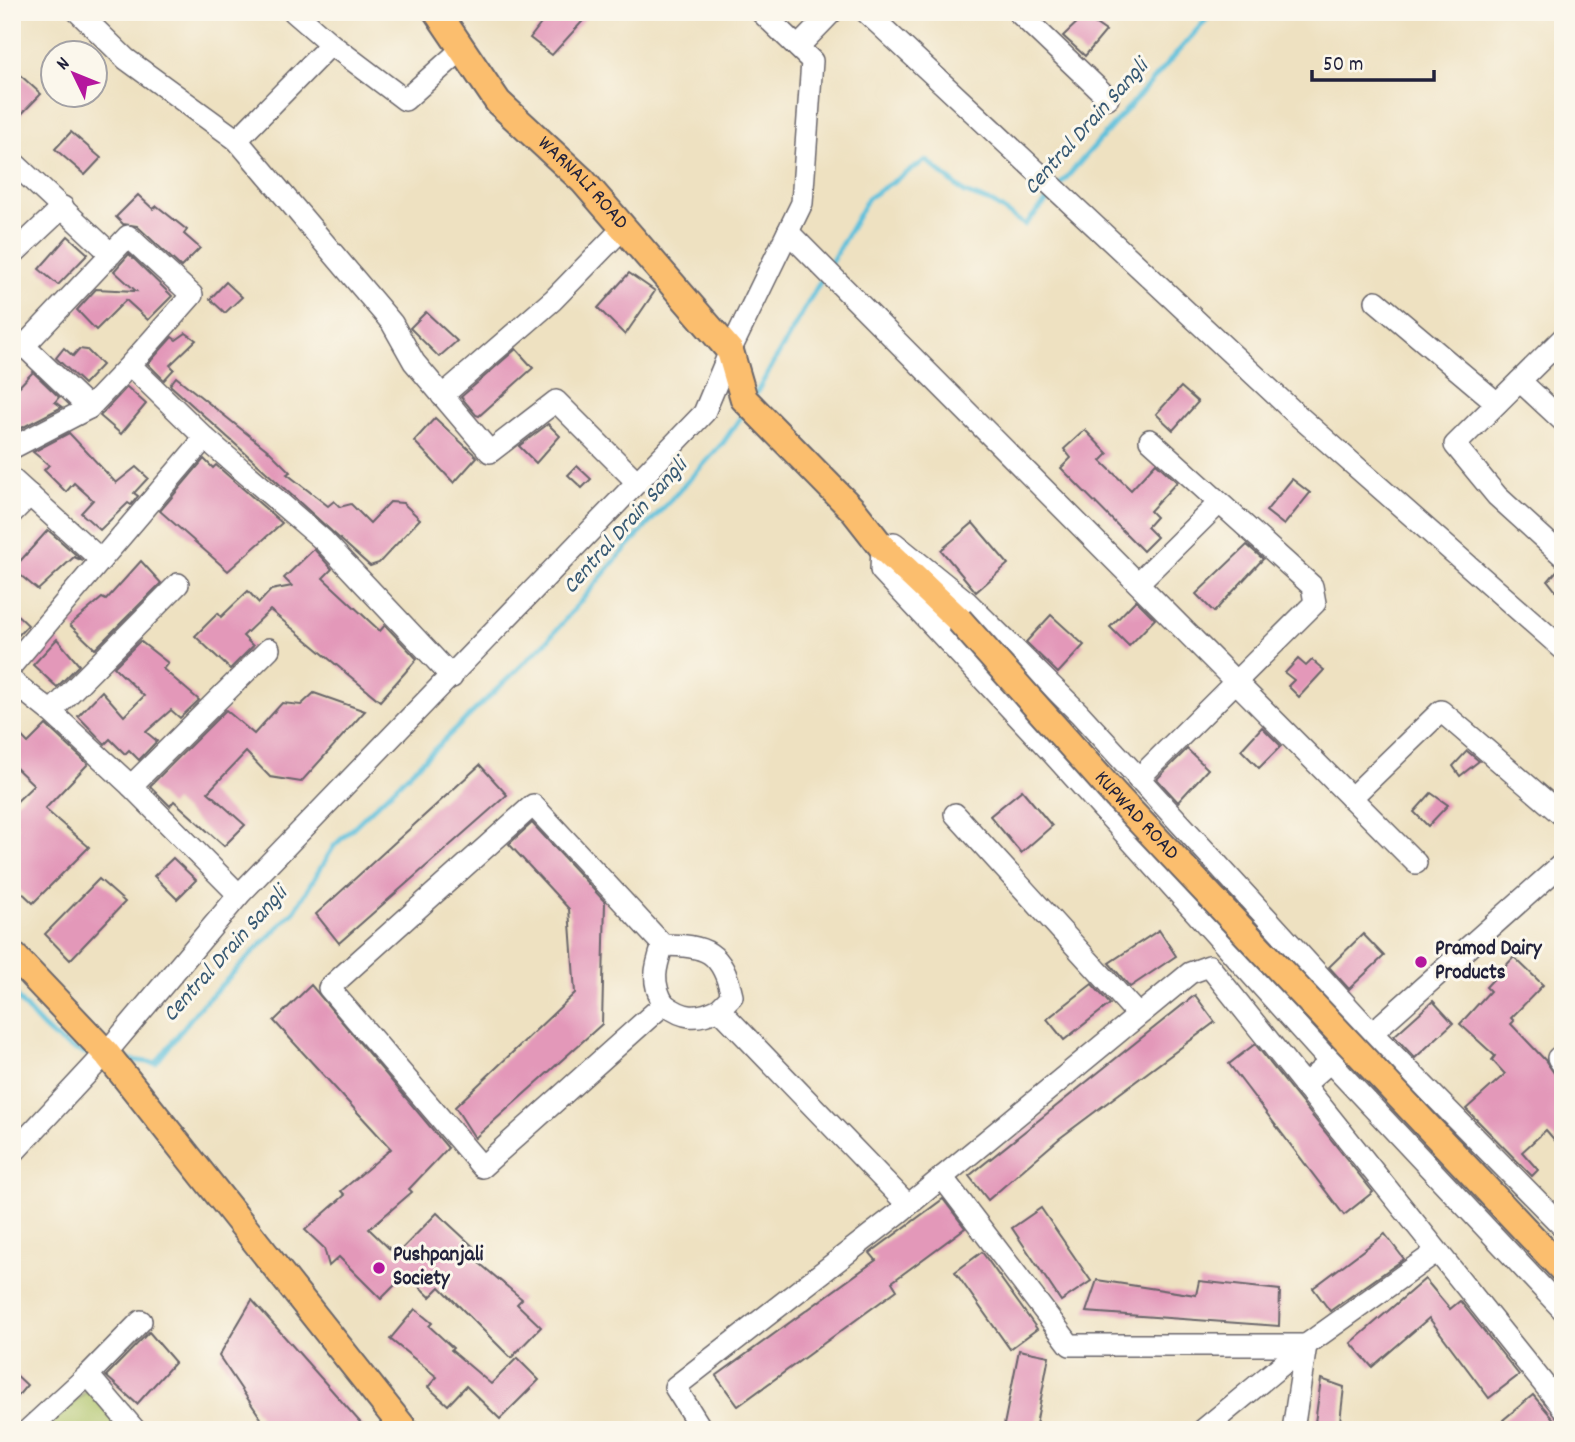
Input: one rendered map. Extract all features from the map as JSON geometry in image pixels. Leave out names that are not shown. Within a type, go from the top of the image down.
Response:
[{"type":"main road","name":"WARNALI ROAD","points":[[437,12],[498,102],[583,181],[730,351]]},
{"type":"main road","name":"KUPWAD ROAD","points":[[730,351],[744,399],[853,510],[882,547],[960,620],[1117,797],[1563,1270]]},
{"type":"main road","points":[[12,954],[106,1053],[405,1430]]},
{"type":"street","points":[[85,19],[109,12]]},
{"type":"street","points":[[294,12],[405,100],[462,49]]},
{"type":"street","points":[[12,1154],[106,1053],[239,895],[705,413],[730,351],[802,203],[812,61],[761,12]]},
{"type":"street","points":[[798,47],[832,12]]},
{"type":"street","points":[[866,12],[1294,412],[1563,649]]},
{"type":"street","points":[[1017,12],[1108,97]]},
{"type":"street","points":[[85,19],[127,59],[237,140],[392,323],[414,362],[490,452],[556,401],[637,482]]},
{"type":"street","points":[[237,140],[331,44]]},
{"type":"street","points":[[12,161],[111,254]]},
{"type":"street","points":[[12,255],[63,207]]},
{"type":"street","points":[[442,396],[553,300],[623,228]]},
{"type":"street","points":[[788,232],[1416,863]]},
{"type":"street","points":[[12,448],[89,408],[192,295],[128,236],[24,346],[89,408]]},
{"type":"street","points":[[1376,301],[1497,403]]},
{"type":"street","points":[[1563,338],[1455,445],[1497,496],[1563,556]]},
{"type":"street","points":[[130,365],[205,438],[323,540],[452,677]]},
{"type":"street","points":[[1520,380],[1563,421]]},
{"type":"street","points":[[12,665],[205,438]]},
{"type":"street","points":[[1138,779],[1315,603],[1311,586],[1150,439]]},
{"type":"street","points":[[12,479],[101,560]]},
{"type":"street","points":[[12,513],[30,495]]},
{"type":"street","points":[[1138,583],[1220,503]]},
{"type":"street","points":[[853,510],[967,602],[1079,713],[1372,1033],[1563,1227]]},
{"type":"street","points":[[882,547],[881,570],[1225,943],[1330,1062],[1563,1310]]},
{"type":"street","points":[[51,712],[178,584]]},
{"type":"street","points":[[131,786],[269,649]]},
{"type":"street","points":[[15,690],[51,712],[131,786],[239,895]]},
{"type":"street","points":[[1351,798],[1441,711],[1563,816]]},
{"type":"street","points":[[663,945],[654,971],[657,992],[664,1004],[680,1016],[703,1017],[719,1009],[732,996],[724,966],[696,945],[663,945],[533,805],[329,988],[482,1167],[664,1004]]},
{"type":"street","points":[[955,814],[1138,1015]]},
{"type":"street","points":[[1304,1085],[1330,1062],[1372,1033],[1563,863]]},
{"type":"street","points":[[702,1430],[675,1387],[908,1205],[1190,972],[1209,966],[1225,943]]},
{"type":"street","points":[[1209,966],[1563,1408]]},
{"type":"street","points":[[719,1009],[908,1205]]},
{"type":"street","points":[[1563,1054],[1558,1058],[1563,1065]]},
{"type":"street","points":[[942,1177],[1070,1345],[1306,1345]]},
{"type":"street","points":[[1203,1430],[1306,1345],[1436,1252]]},
{"type":"street","points":[[28,1430],[141,1321]]},
{"type":"street","points":[[1293,1430],[1306,1345]]},
{"type":"street","points":[[88,1375],[135,1430]]},
{"type":"green space","points":[[88,1389],[124,1430],[44,1430]]},
{"type":"building","points":[[550,12],[591,12],[552,55],[530,38]]},
{"type":"building","points":[[1084,16],[1106,31],[1085,56],[1063,36]]},
{"type":"building","points":[[19,74],[38,91],[38,97],[12,124],[12,81]]},
{"type":"building","points":[[71,132],[101,158],[85,175],[55,149]]},
{"type":"building","points":[[138,195],[153,209],[157,206],[187,230],[184,234],[200,248],[181,267],[137,226],[123,224],[116,217]]},
{"type":"building","points":[[68,236],[88,254],[58,285],[39,269]]},
{"type":"building","points":[[129,254],[172,296],[148,320],[126,300],[96,330],[77,310],[96,289],[136,291],[114,271]]},
{"type":"building","points":[[629,273],[655,291],[625,335],[598,308]]},
{"type":"building","points":[[226,282],[242,297],[225,313],[210,299]]},
{"type":"building","points":[[426,312],[457,341],[439,357],[410,328]]},
{"type":"building","points":[[186,333],[196,340],[170,365],[174,369],[164,380],[148,364],[172,337],[176,340]]},
{"type":"building","points":[[64,348],[73,356],[79,349],[87,350],[102,365],[84,384],[56,358]]},
{"type":"building","points":[[516,349],[533,368],[479,416],[476,415],[461,397]]},
{"type":"building","points":[[33,372],[59,397],[55,402],[62,407],[12,433],[12,394]]},
{"type":"building","points":[[176,377],[270,452],[290,472],[287,474],[328,506],[334,501],[340,507],[351,504],[370,523],[390,502],[403,503],[420,519],[379,563],[370,566],[170,385]]},
{"type":"building","points":[[127,387],[146,404],[121,434],[100,416]]},
{"type":"building","points":[[1181,387],[1198,402],[1173,430],[1156,414]]},
{"type":"building","points":[[435,418],[477,457],[454,483],[414,441]]},
{"type":"building","points":[[548,424],[560,436],[536,463],[519,446]]},
{"type":"building","points":[[1085,430],[1108,454],[1101,461],[1131,490],[1156,463],[1177,482],[1150,511],[1156,517],[1147,527],[1157,537],[1143,551],[1061,468],[1071,458],[1064,449]]},
{"type":"building","points":[[69,433],[116,483],[136,467],[148,478],[134,493],[138,496],[131,505],[128,503],[100,530],[81,513],[93,500],[74,483],[66,492],[44,470],[49,465],[33,452]]},
{"type":"building","points":[[204,459],[213,468],[216,465],[282,523],[228,571],[160,511]]},
{"type":"building","points":[[577,466],[591,479],[582,488],[568,475]]},
{"type":"building","points":[[1292,479],[1310,493],[1284,525],[1266,511]]},
{"type":"building","points":[[973,523],[1008,564],[976,592],[941,550]]},
{"type":"building","points":[[48,530],[83,561],[74,557],[38,590],[13,569]]},
{"type":"building","points":[[1247,545],[1263,559],[1214,612],[1196,594]]},
{"type":"building","points":[[314,549],[332,569],[323,578],[380,631],[385,625],[417,659],[380,701],[270,610],[243,636],[253,646],[230,669],[195,636],[218,613],[221,617],[248,591],[259,603],[271,590],[292,586],[284,578]]},
{"type":"building","points":[[141,561],[161,583],[95,649],[70,625],[102,598],[106,600]]},
{"type":"building","points":[[1559,568],[1563,569],[1563,600],[1548,581]]},
{"type":"building","points":[[1136,600],[1155,619],[1129,646],[1110,627]]},
{"type":"building","points":[[12,610],[28,625],[12,642]]},
{"type":"building","points":[[1051,615],[1084,645],[1058,673],[1026,642]]},
{"type":"building","points":[[57,639],[79,665],[57,687],[33,665]]},
{"type":"building","points":[[140,641],[168,663],[163,669],[199,700],[180,718],[171,710],[146,732],[157,741],[139,760],[129,750],[125,754],[110,739],[105,744],[78,716],[102,691],[124,716],[144,696],[114,667]]},
{"type":"building","points":[[1298,659],[1306,666],[1312,660],[1324,670],[1299,697],[1288,686],[1294,680],[1285,673]]},
{"type":"building","points":[[314,693],[365,711],[301,782],[270,777],[246,752],[208,792],[245,825],[224,846],[174,801],[170,806],[150,786],[226,710],[254,734],[282,703],[301,705]]},
{"type":"building","points":[[46,725],[88,764],[45,809],[89,847],[33,903],[12,883],[12,834],[18,827],[12,820],[12,806],[34,785],[12,764],[12,726],[28,743]]},
{"type":"building","points":[[1262,727],[1281,746],[1259,768],[1241,750]]},
{"type":"building","points":[[1187,749],[1208,769],[1178,802],[1157,779]]},
{"type":"building","points":[[1467,751],[1479,761],[1460,776],[1453,766]]},
{"type":"building","points":[[480,765],[507,795],[339,943],[316,914]]},
{"type":"building","points":[[1022,790],[1052,826],[1021,853],[990,816]]},
{"type":"building","points":[[1431,793],[1448,805],[1428,826],[1414,812]]},
{"type":"building","points":[[532,823],[605,902],[602,1024],[475,1138],[455,1107],[575,993],[569,909],[509,844]]},
{"type":"building","points":[[173,858],[196,880],[177,899],[154,876]]},
{"type":"building","points":[[99,879],[125,902],[70,960],[45,934]]},
{"type":"building","points":[[1159,930],[1176,956],[1130,987],[1109,963]]},
{"type":"building","points":[[1363,934],[1384,956],[1349,989],[1329,967]]},
{"type":"building","points":[[1514,957],[1543,985],[1511,1018],[1514,1021],[1511,1024],[1545,1060],[1563,1086],[1563,1150],[1546,1130],[1522,1152],[1538,1170],[1532,1176],[1466,1109],[1505,1074],[1492,1060],[1495,1056],[1460,1024],[1490,991],[1486,987]]},
{"type":"building","points":[[1092,984],[1110,1004],[1064,1040],[1047,1019]]},
{"type":"building","points":[[311,985],[448,1148],[409,1189],[412,1192],[369,1229],[396,1255],[437,1213],[478,1251],[472,1257],[522,1299],[517,1304],[541,1327],[511,1358],[440,1287],[430,1297],[406,1274],[381,1299],[339,1257],[329,1266],[324,1248],[305,1230],[345,1195],[341,1191],[391,1149],[274,1021]]},
{"type":"building","points":[[1195,995],[1215,1022],[1060,1138],[988,1200],[969,1176]]},
{"type":"building","points":[[1433,1001],[1453,1023],[1415,1058],[1394,1036]]},
{"type":"building","points":[[1255,1044],[1373,1192],[1344,1215],[1229,1064]]},
{"type":"building","points":[[943,1199],[965,1228],[892,1282],[897,1290],[738,1406],[716,1376],[876,1260],[870,1253]]},
{"type":"building","points":[[1041,1208],[1091,1281],[1061,1301],[1012,1228]]},
{"type":"building","points":[[1385,1234],[1404,1259],[1330,1311],[1313,1288]]},
{"type":"building","points":[[982,1252],[1037,1329],[1010,1349],[955,1272]]},
{"type":"building","points":[[1425,1279],[1450,1309],[1460,1301],[1519,1375],[1489,1398],[1429,1318],[1372,1367],[1351,1343]]},
{"type":"building","points":[[1097,1280],[1196,1295],[1199,1281],[1280,1290],[1279,1326],[1086,1312]]},
{"type":"building","points":[[252,1300],[367,1430],[250,1430],[260,1417],[219,1356]]},
{"type":"building","points":[[415,1309],[432,1323],[429,1326],[453,1348],[451,1350],[491,1384],[517,1358],[539,1380],[500,1419],[466,1386],[448,1405],[428,1387],[437,1377],[390,1339]]},
{"type":"building","points":[[149,1332],[175,1362],[137,1404],[106,1376]]},
{"type":"building","points":[[1019,1350],[1049,1356],[1035,1430],[1003,1430]]},
{"type":"building","points":[[12,1371],[27,1385],[12,1403]]},
{"type":"building","points":[[1321,1379],[1344,1387],[1339,1430],[1314,1430]]},
{"type":"building","points":[[1533,1395],[1563,1430],[1511,1430],[1503,1420]]},
{"type":"waterway","name":"Central Drain Sangli","points":[[1059,186],[1213,12]]},
{"type":"waterway","name":"Central Drain Sangli","points":[[829,266],[868,198],[926,160],[965,193],[993,203],[1025,225],[1053,194]]},
{"type":"waterway","name":"Central Drain Sangli","points":[[754,397],[824,275]]},
{"type":"waterway","name":"Central Drain Sangli","points":[[123,1059],[156,1063],[198,1009],[295,910],[334,846],[547,641],[618,557],[723,443],[745,411]]},
{"type":"waterway","name":"Central Drain Sangli","points":[[12,992],[59,1041],[82,1052],[96,1055]]},
{"type":"place","name":"Pramod Dairy Products","points":[[1421,962]]},
{"type":"place","name":"Pushpanjali Society","points":[[379,1268]]}]
